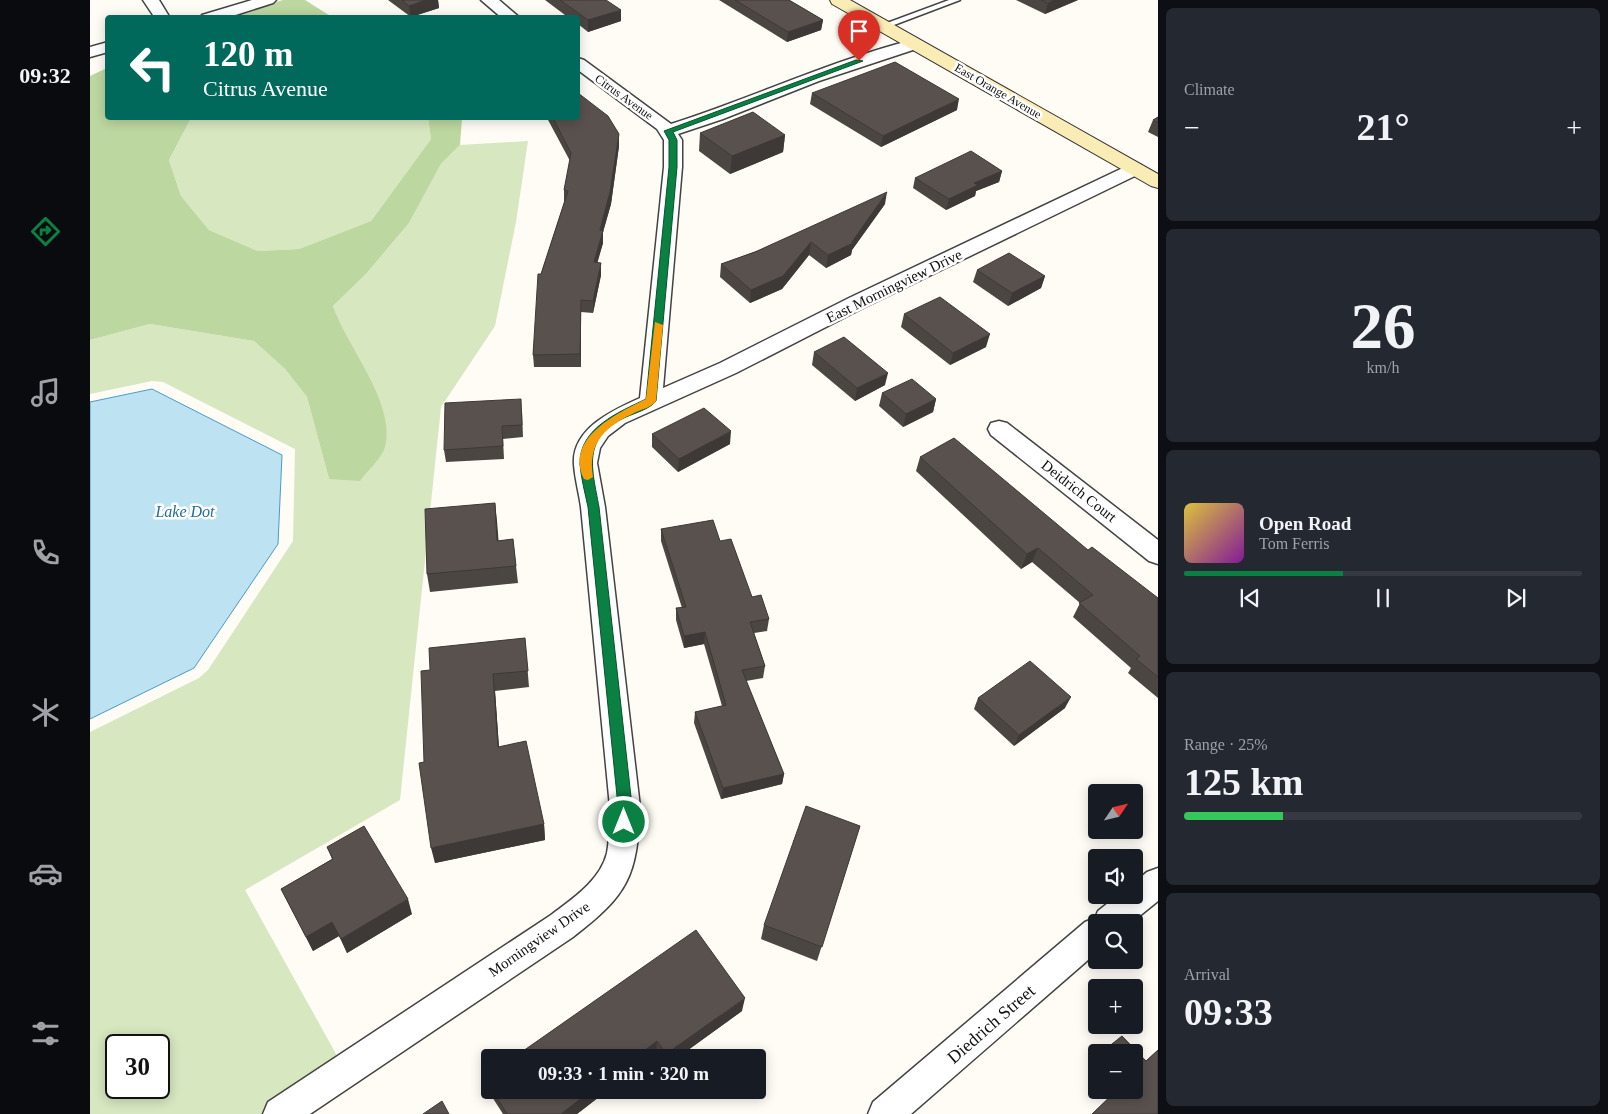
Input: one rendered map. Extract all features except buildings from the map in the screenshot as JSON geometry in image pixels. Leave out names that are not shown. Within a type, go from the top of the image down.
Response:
[{"type":"main road","name":"East Orange Avenue","points":[[838,0],[1158,182]]},
{"type":"street","points":[[151,0],[161,15]]},
{"type":"street","points":[[218,15],[268,0]]},
{"type":"street","points":[[489,0],[509,15]]},
{"type":"street","points":[[668,131],[717,115],[812,77],[916,44]]},
{"type":"street","points":[[90,52],[105,48]]},
{"type":"street","name":"Citrus Avenue","points":[[580,63],[628,98],[668,131],[673,140],[673,167],[651,401]]},
{"type":"street","name":"East Morningview Drive","points":[[651,401],[728,368],[1135,169]]},
{"type":"street","name":"Morningview Drive","points":[[280,1114],[562,926],[592,904],[615,874],[622,853],[625,806],[593,507],[585,463],[589,446],[600,430],[617,417],[651,401]]},
{"type":"street","name":"Deidrich Court","points":[[999,429],[1158,554]]},
{"type":"street","points":[[1119,914],[1158,882]]},
{"type":"street","name":"Diedrich Street","points":[[885,1114],[1088,940]]},
{"type":"lane","points":[[883,26],[956,0]]},
{"type":"green space","points":[[283,0],[305,0],[329,15],[236,15]]},
{"type":"green space","points":[[105,69],[105,120],[190,120],[169,160],[181,196],[209,230],[258,251],[299,249],[371,221],[431,139],[428,120],[462,120],[460,145],[441,164],[409,223],[366,274],[333,306],[377,394],[386,430],[383,451],[378,460],[360,481],[329,479],[307,397],[285,369],[254,341],[150,324],[90,340],[90,76]]},
{"type":"green space","points":[[190,120],[428,120],[431,139],[371,221],[299,249],[258,251],[209,230],[181,196],[169,160]]},
{"type":"green space","points":[[528,141],[516,222],[495,326],[441,407],[400,800],[245,890],[351,1081],[302,1114],[90,1114],[90,732],[199,678],[208,670],[293,541],[295,449],[163,382],[152,381],[90,394],[90,340],[150,324],[254,341],[285,369],[307,397],[329,479],[340,327],[333,306],[366,274],[409,223],[441,164],[460,145]]},
{"type":"water","name":"Lake Dot","points":[[152,389],[282,455],[278,544],[194,668],[90,719],[90,402]]},
{"type":"slow traffic","points":[[588,477],[585,463],[589,446],[600,430],[617,417],[651,401],[656,365],[658,325]]},
{"type":"route","points":[[624,822],[625,806],[593,507],[585,463],[589,446],[600,430],[617,417],[651,401],[656,365],[673,167],[673,140],[668,131],[717,115],[812,77],[859,61]]}]
